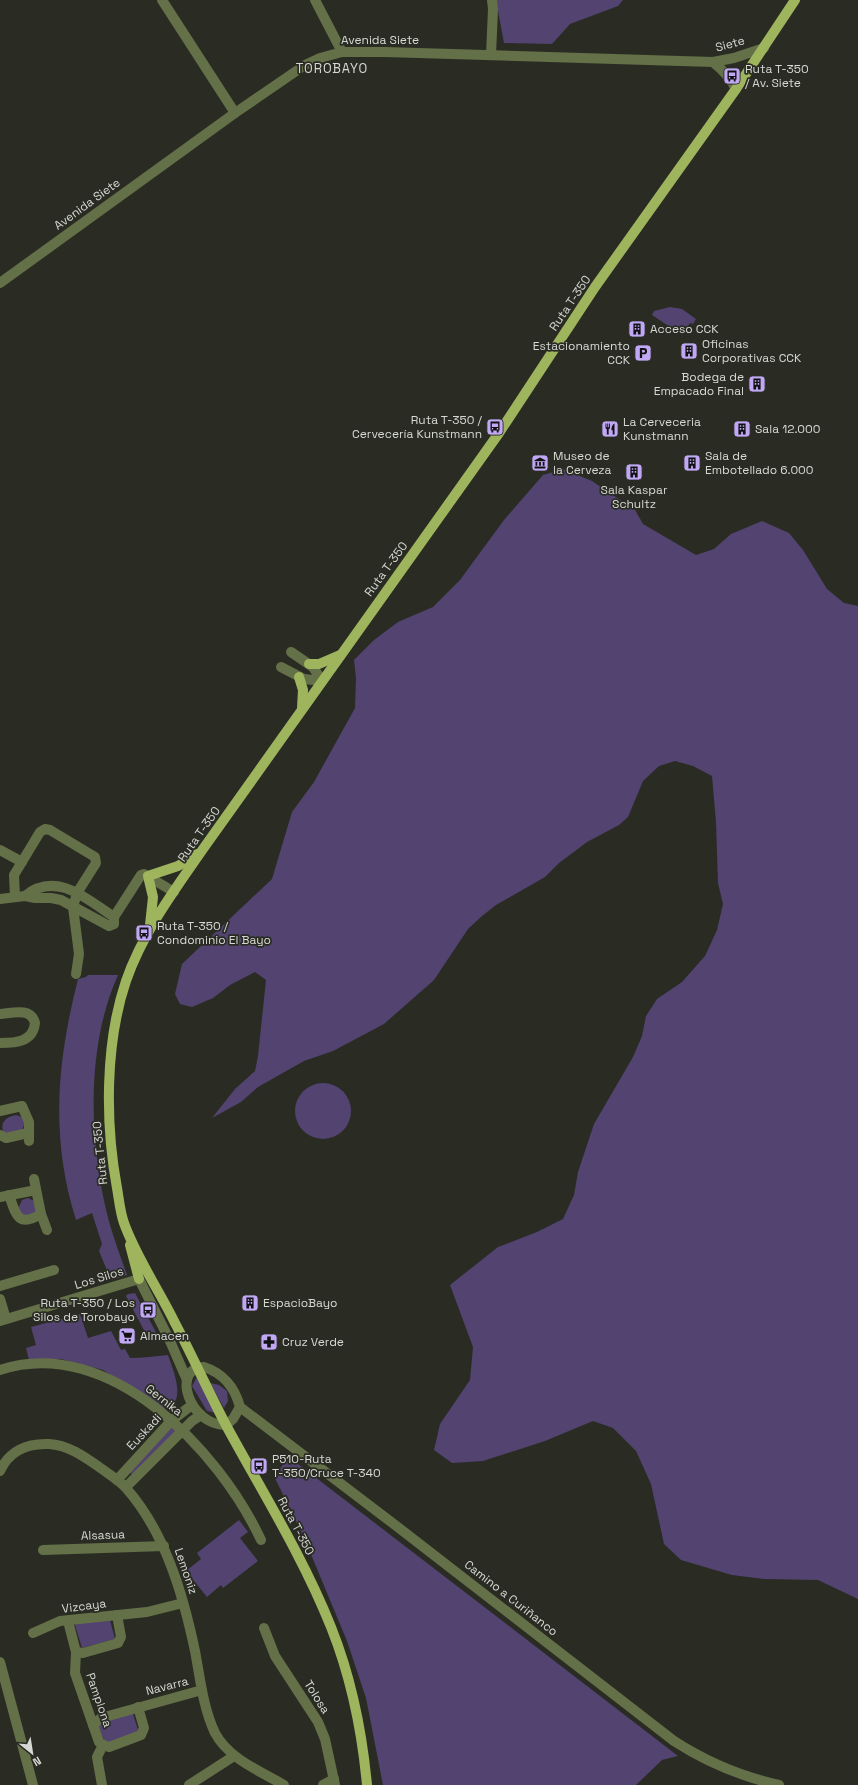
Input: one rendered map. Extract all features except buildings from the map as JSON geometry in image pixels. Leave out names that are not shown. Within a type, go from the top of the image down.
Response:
[{"type":"main road","name":"Ruta T-350","points":[[367,1785],[362,1740],[355,1704],[346,1670],[331,1627],[286,1534],[226,1425],[124,1222],[115,1179],[110,1135],[109,1091],[111,1059],[121,996],[133,963],[149,930],[203,849],[499,433],[595,288],[736,89],[795,0]]},
{"type":"main road","points":[[309,664],[319,664],[342,654]]},
{"type":"main road","points":[[299,677],[304,696],[299,714]]},
{"type":"main road","points":[[149,930],[153,908],[153,897],[148,876],[178,866],[203,849]]},
{"type":"main road","points":[[124,1222],[139,1279]]},
{"type":"street","points":[[162,0],[235,112]]},
{"type":"street","points":[[315,0],[342,52]]},
{"type":"street","points":[[491,55],[492,0]]},
{"type":"street","name":"Siete","points":[[713,62],[734,58],[764,48]]},
{"type":"street","name":"Avenida Siete","points":[[0,283],[235,112],[305,65],[320,58],[342,52],[385,52],[713,62]]},
{"type":"street","name":"Siete","points":[[713,62],[723,69],[736,89]]},
{"type":"street","points":[[292,652],[309,664],[322,681]]},
{"type":"street","points":[[281,667],[304,679],[322,681]]},
{"type":"street","points":[[15,897],[14,875],[40,832],[45,829],[50,830],[95,857],[96,863],[77,893],[73,907],[79,954],[76,974]]},
{"type":"street","points":[[0,850],[22,862]]},
{"type":"street","points":[[0,899],[25,896],[60,900],[109,926],[114,924],[114,917],[139,876],[144,874],[174,892]]},
{"type":"street","points":[[25,896],[33,889],[45,886],[68,887],[114,917]]},
{"type":"street","points":[[0,1014],[24,1012],[32,1017],[35,1023],[33,1034],[27,1038],[0,1043]]},
{"type":"street","points":[[0,1111],[22,1106],[29,1122],[29,1137],[6,1138],[0,1135]]},
{"type":"street","points":[[34,1180],[41,1214],[47,1230]]},
{"type":"street","points":[[36,1190],[5,1196],[18,1218],[24,1221],[33,1219],[41,1214]]},
{"type":"street","points":[[0,1286],[54,1270]]},
{"type":"street","name":"Los Silos","points":[[0,1299],[3,1320],[139,1279],[170,1341],[186,1380],[187,1393],[192,1405],[201,1415],[212,1423],[226,1425]]},
{"type":"street","name":"Gernika","points":[[0,1370],[19,1365],[43,1363],[66,1364],[106,1378],[134,1394],[171,1421],[210,1461],[246,1510],[261,1540]]},
{"type":"street","points":[[186,1380],[192,1371],[198,1368],[209,1369],[225,1380],[233,1390],[240,1408],[233,1419],[226,1425]]},
{"type":"street","name":"Euskadi","points":[[117,1480],[171,1421],[192,1405]]},
{"type":"street","name":"Camino a Curiñanco","points":[[240,1408],[399,1528],[674,1741],[696,1754],[744,1775],[779,1785]]},
{"type":"street","points":[[126,1487],[192,1420],[201,1415]]},
{"type":"street","name":"Lemoniz","points":[[0,1471],[9,1456],[19,1449],[31,1445],[50,1444],[63,1446],[75,1451],[126,1487],[164,1546],[183,1603],[192,1636],[202,1690],[216,1733],[234,1756],[284,1785]]},
{"type":"street","name":"Alsasua","points":[[43,1550],[164,1546]]},
{"type":"street","name":"Vizcaya","points":[[33,1633],[60,1621],[147,1612],[183,1603]]},
{"type":"street","name":"Vizcaya","points":[[76,1652],[83,1653],[118,1642],[121,1637],[117,1615]]},
{"type":"street","name":"Pamplona","points":[[68,1621],[76,1652],[75,1673],[99,1742],[103,1745],[98,1757],[102,1785]]},
{"type":"street","name":"Tolosa","points":[[264,1628],[275,1656],[318,1722],[325,1739],[334,1782]]},
{"type":"street","points":[[0,1662],[33,1785]]},
{"type":"street","name":"Navarra","points":[[93,1725],[101,1718],[202,1690]]},
{"type":"street","name":"Navarra","points":[[103,1745],[109,1747],[141,1735],[144,1728],[138,1707]]},
{"type":"street","points":[[189,1785],[234,1756]]},
{"type":"street","points":[[324,1785],[334,1782]]},
{"type":"shaded area","points":[[496,0],[623,0],[618,6],[570,24],[552,44],[504,43]]},
{"type":"shaded area","points":[[670,307],[682,309],[696,319],[693,324],[690,323],[682,335],[652,315],[654,311]]},
{"type":"shaded area","points":[[563,469],[592,481],[635,510],[643,524],[696,555],[714,549],[731,534],[762,521],[789,533],[803,550],[827,589],[844,603],[858,606],[858,1599],[818,1580],[765,1579],[732,1575],[681,1560],[664,1544],[651,1484],[636,1451],[613,1428],[593,1421],[545,1441],[483,1461],[452,1463],[434,1450],[440,1424],[470,1380],[473,1347],[450,1285],[498,1247],[537,1232],[563,1219],[574,1195],[578,1172],[594,1124],[633,1057],[642,1036],[646,1016],[657,999],[682,982],[705,956],[717,930],[723,904],[718,883],[716,822],[712,776],[693,766],[675,761],[659,766],[643,781],[628,817],[619,825],[587,842],[559,863],[545,877],[496,905],[482,916],[468,929],[434,980],[384,1024],[333,1051],[304,1061],[258,1087],[241,1102],[212,1118],[235,1089],[255,1071],[266,980],[255,972],[230,985],[213,998],[192,1007],[180,1004],[175,994],[182,964],[272,879],[292,812],[314,782],[355,708],[356,678],[354,660],[374,640],[398,622],[433,607],[460,580],[504,520],[543,475]]},
{"type":"shaded area","points":[[88,975],[118,975],[108,1002],[101,1030],[96,1059],[94,1089],[94,1119],[100,1177],[109,1223],[127,1275],[111,1280],[99,1251],[102,1244],[92,1213],[76,1220],[62,1159],[59,1100],[65,1040],[78,979]]},
{"type":"shaded area","points":[[323,1083],[334,1085],[343,1091],[349,1100],[351,1111],[349,1122],[343,1131],[334,1137],[323,1139],[312,1137],[303,1131],[297,1122],[295,1111],[297,1100],[303,1091],[312,1085]]},
{"type":"shaded area","points":[[16,1115],[22,1117],[25,1122],[22,1131],[11,1135],[3,1132],[3,1122]]},
{"type":"shaded area","points":[[28,1198],[34,1201],[36,1212],[25,1217],[18,1209],[22,1200]]},
{"type":"shaded area","points":[[135,1293],[158,1336],[155,1340],[147,1336],[126,1296],[128,1294]]},
{"type":"shaded area","points":[[80,1314],[88,1338],[111,1331],[121,1350],[125,1349],[130,1358],[168,1355],[177,1385],[177,1397],[175,1402],[164,1409],[103,1370],[61,1359],[29,1360],[26,1348],[36,1345],[31,1327]]},
{"type":"shaded area","points":[[197,1377],[216,1413],[207,1411],[192,1386]]},
{"type":"shaded area","points":[[210,1383],[219,1385],[227,1391],[228,1401],[224,1408]]},
{"type":"shaded area","points":[[172,1426],[178,1432],[133,1475],[129,1472]]},
{"type":"shaded area","points":[[289,1457],[678,1756],[662,1760],[636,1785],[383,1785],[366,1698],[347,1641],[305,1540],[274,1476]]},
{"type":"shaded area","points":[[239,1520],[248,1532],[240,1538],[258,1561],[223,1588],[221,1585],[207,1597],[186,1571],[201,1559],[197,1553]]},
{"type":"shaded area","points":[[110,1620],[115,1639],[82,1648],[75,1625],[76,1623]]},
{"type":"shaded area","points":[[130,1713],[133,1714],[138,1730],[136,1733],[107,1744],[98,1726],[99,1723]]},
{"type":"place","name":"Ruta T-350 / Av. Siete","points":[[732,76]]},
{"type":"place","name":"Acceso CCK","points":[[637,329]]},
{"type":"place","name":"Oficinas Corporativas CCK","points":[[689,351]]},
{"type":"place","name":"Estacionamiento CCK","points":[[643,353]]},
{"type":"place","name":"Bodega de Empacado Final","points":[[757,384]]},
{"type":"place","name":"Ruta T-350 / Cervecería Kunstmann","points":[[495,427]]},
{"type":"place","name":"La Cerveceria Kunstmann","points":[[610,429]]},
{"type":"place","name":"Sala 12.000","points":[[742,429]]},
{"type":"place","name":"Museo de la Cerveza","points":[[540,463]]},
{"type":"place","name":"Sala de Embotellado 6.000","points":[[692,463]]},
{"type":"place","name":"Sala Kaspar Schultz","points":[[634,472]]},
{"type":"place","name":"Ruta T-350 / Condominio El Bayo","points":[[144,933]]},
{"type":"place","name":"EspacioBayo","points":[[250,1303]]},
{"type":"place","name":"Ruta T-350 / Los Silos de Torobayo","points":[[148,1310]]},
{"type":"place","name":"Almacen","points":[[127,1336]]},
{"type":"place","name":"Cruz Verde","points":[[269,1342]]},
{"type":"place","name":"P510-Ruta T-350/Cruce T-340","points":[[259,1466]]},
{"type":"district","name":"TOROBAYO","points":[[332,68]]}]
